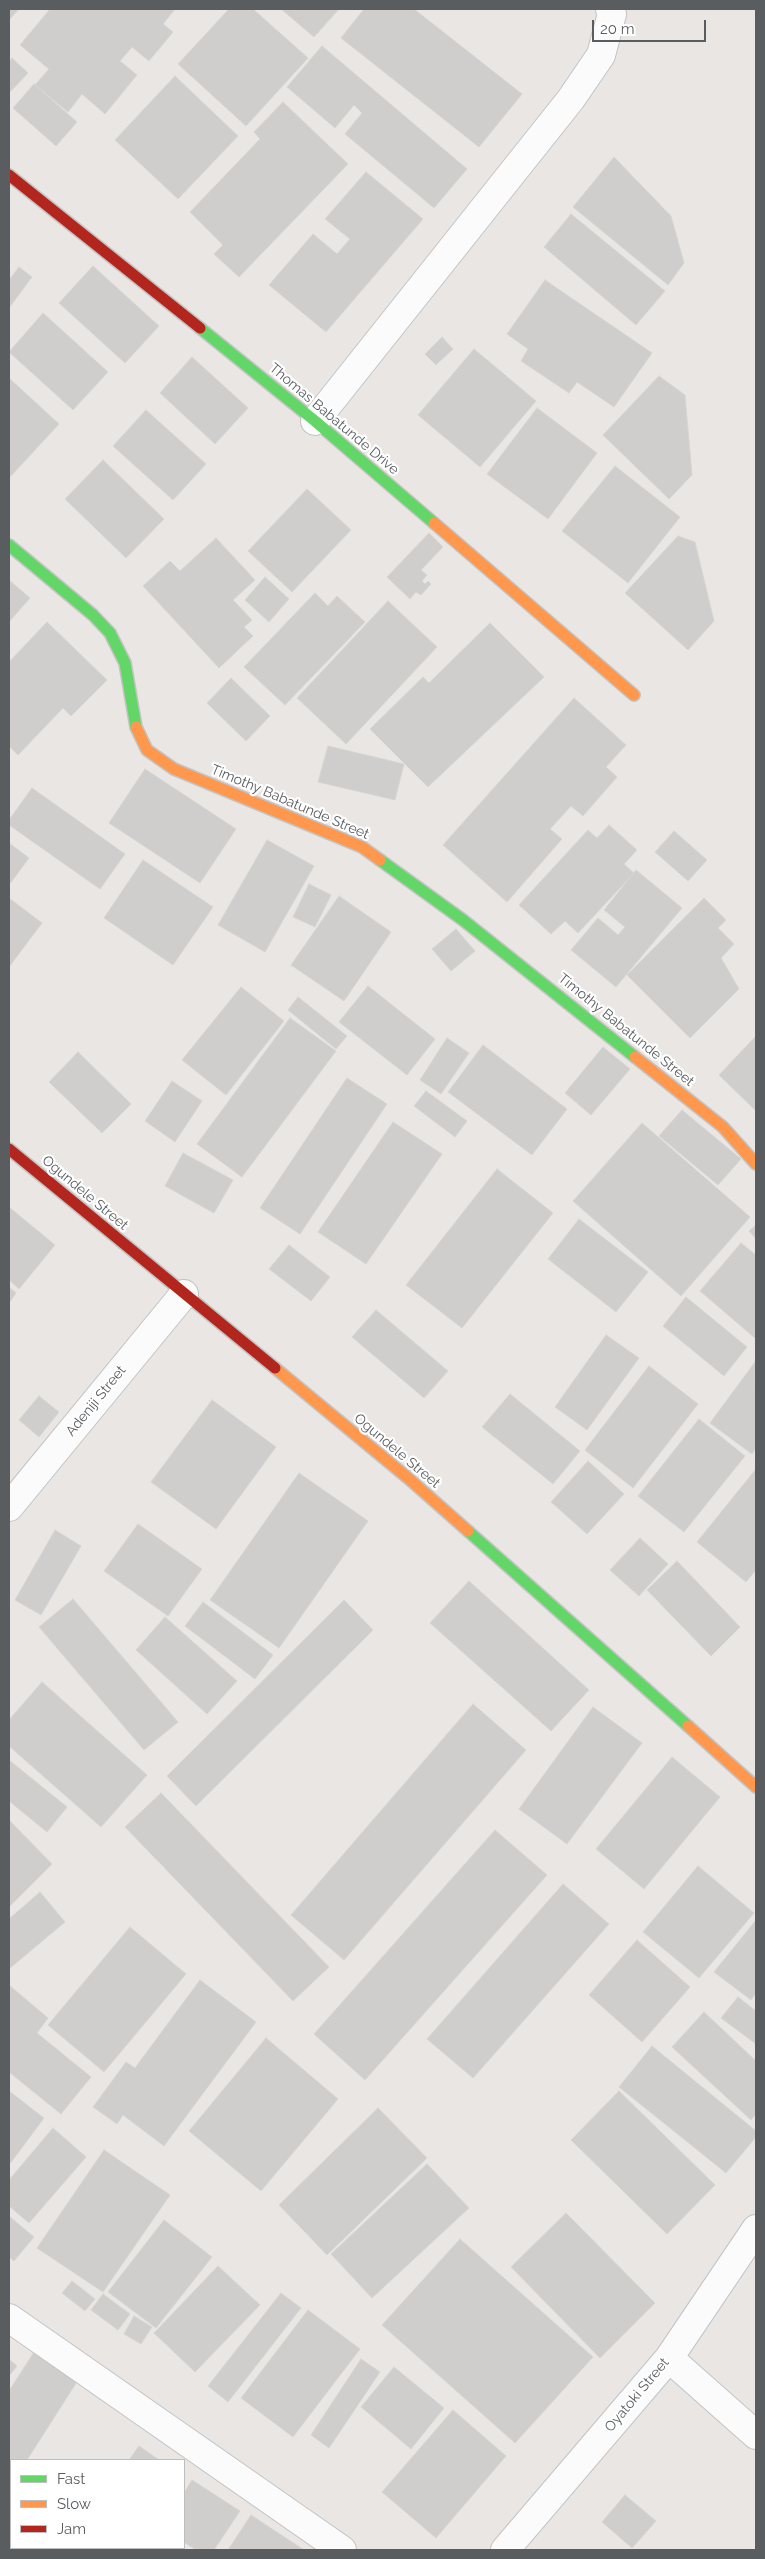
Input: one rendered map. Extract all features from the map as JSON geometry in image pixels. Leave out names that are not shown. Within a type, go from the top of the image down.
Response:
[{"type":"street","points":[[315,421],[571,99],[601,55],[612,14],[610,9]]},
{"type":"street","name":"Thomas Babatunde Drive","points":[[9,175],[315,421],[634,695]]},
{"type":"street","name":"Timothy Babatunde Street","points":[[9,545],[93,615],[110,633],[125,663],[133,722],[147,750],[174,769],[362,848],[463,920],[723,1127],[756,1164]]},
{"type":"street","name":"Ogundele Street","points":[[9,1149],[408,1478],[756,1787]]},
{"type":"street","name":"Adeniji Street","points":[[9,1508],[184,1294]]},
{"type":"street","name":"Oyatoki Street","points":[[505,2550],[669,2358],[756,2229]]},
{"type":"street","points":[[9,2318],[342,2550]]},
{"type":"street","points":[[669,2358],[756,2434]]},
{"type":"building","points":[[9,9],[19,9],[9,20]]},
{"type":"building","points":[[50,9],[175,9],[163,24],[173,32],[149,61],[132,47],[120,61],[137,75],[105,114],[82,94],[68,112],[35,85],[49,69],[20,45]]},
{"type":"building","points":[[229,9],[253,9],[308,58],[246,126],[178,64]]},
{"type":"building","points":[[281,9],[339,9],[314,37]]},
{"type":"building","points":[[364,9],[414,9],[522,94],[479,147],[341,38]]},
{"type":"building","points":[[322,46],[467,169],[434,208],[345,134],[362,113],[354,105],[335,128],[287,87]]},
{"type":"building","points":[[12,58],[28,73],[9,93],[9,62]]},
{"type":"building","points":[[175,76],[238,136],[178,199],[115,140]]},
{"type":"building","points":[[34,84],[77,122],[56,146],[13,108]]},
{"type":"building","points":[[283,102],[348,164],[239,277],[214,254],[223,245],[190,212],[260,139],[254,132]]},
{"type":"building","points":[[614,157],[671,216],[684,263],[668,285],[573,207]]},
{"type":"building","points":[[366,172],[423,219],[326,332],[269,285],[313,234],[337,254],[350,239],[325,219]]},
{"type":"building","points":[[571,214],[665,291],[636,325],[544,247]]},
{"type":"building","points":[[93,266],[159,326],[125,363],[59,303]]},
{"type":"building","points":[[19,267],[32,277],[9,308],[9,280]]},
{"type":"building","points":[[545,280],[652,353],[614,407],[577,382],[569,393],[521,361],[528,349],[507,334]]},
{"type":"building","points":[[43,313],[108,372],[73,410],[9,352]]},
{"type":"building","points":[[442,337],[453,349],[436,365],[425,354]]},
{"type":"building","points":[[474,349],[536,401],[480,467],[418,415]]},
{"type":"building","points":[[192,357],[248,408],[215,444],[160,393]]},
{"type":"building","points":[[659,376],[685,395],[692,475],[669,499],[603,435]]},
{"type":"building","points":[[9,378],[59,424],[9,478]]},
{"type":"building","points":[[537,408],[597,453],[548,519],[487,474]]},
{"type":"building","points":[[146,410],[206,464],[173,500],[113,446]]},
{"type":"building","points":[[103,460],[164,519],[126,558],[65,499]]},
{"type":"building","points":[[615,466],[680,517],[628,583],[562,531]]},
{"type":"building","points":[[307,489],[351,530],[292,592],[248,551]]},
{"type":"building","points":[[429,533],[443,547],[421,570],[427,575],[422,581],[425,584],[428,581],[431,584],[421,595],[416,592],[410,599],[387,577]]},
{"type":"building","points":[[678,536],[695,542],[714,621],[688,650],[625,593]]},
{"type":"building","points":[[216,538],[255,580],[233,600],[252,620],[244,627],[253,636],[219,668],[143,586],[170,561],[180,571]]},
{"type":"building","points":[[265,577],[289,599],[269,622],[245,600]]},
{"type":"building","points":[[9,580],[30,598],[9,622]]},
{"type":"building","points":[[315,593],[328,606],[337,596],[365,622],[285,705],[244,667]]},
{"type":"building","points":[[388,601],[437,647],[346,744],[297,698]]},
{"type":"building","points":[[47,622],[107,680],[71,716],[63,708],[18,755],[9,746],[9,662]]},
{"type":"building","points":[[490,623],[544,677],[428,787],[370,729],[423,677],[429,683]]},
{"type":"building","points":[[231,678],[270,716],[246,741],[207,703]]},
{"type":"building","points":[[574,698],[626,745],[606,767],[617,777],[583,816],[571,806],[550,829],[562,839],[507,902],[443,845]]},
{"type":"building","points":[[328,746],[404,764],[395,800],[318,782]]},
{"type":"building","points":[[145,769],[236,829],[200,883],[109,823]]},
{"type":"building","points":[[32,788],[125,854],[100,889],[9,825],[9,820]]},
{"type":"building","points":[[609,825],[637,850],[624,864],[634,873],[578,933],[565,921],[551,934],[519,905],[588,830],[597,838]]},
{"type":"building","points":[[674,831],[707,860],[688,881],[655,852]]},
{"type":"building","points":[[267,840],[314,866],[265,952],[218,925]]},
{"type":"building","points":[[9,843],[29,858],[9,885]]},
{"type":"building","points":[[143,860],[213,907],[173,965],[104,918]]},
{"type":"building","points":[[636,870],[682,908],[616,987],[571,950],[598,918],[618,935],[625,927],[604,910]]},
{"type":"building","points":[[309,884],[331,895],[315,927],[293,917]]},
{"type":"building","points":[[339,896],[391,932],[344,1001],[291,965]]},
{"type":"building","points":[[9,898],[42,923],[9,967]]},
{"type":"building","points":[[704,898],[726,920],[718,928],[734,944],[721,958],[739,989],[690,1038],[627,975]]},
{"type":"building","points":[[456,929],[475,951],[451,971],[432,949]]},
{"type":"building","points":[[368,986],[435,1039],[407,1075],[339,1022]]},
{"type":"building","points":[[241,987],[284,1021],[226,1095],[182,1060]]},
{"type":"building","points":[[298,997],[347,1036],[336,1049],[288,1010]]},
{"type":"building","points":[[290,1018],[336,1051],[242,1177],[197,1144]]},
{"type":"building","points":[[756,1036],[756,1111],[719,1075]]},
{"type":"building","points":[[447,1038],[469,1053],[441,1094],[420,1080]]},
{"type":"building","points":[[483,1045],[567,1109],[532,1155],[448,1092]]},
{"type":"building","points":[[603,1047],[630,1069],[591,1115],[565,1093]]},
{"type":"building","points":[[78,1052],[131,1104],[102,1133],[49,1082]]},
{"type":"building","points":[[347,1078],[387,1104],[300,1234],[260,1208]]},
{"type":"building","points":[[172,1081],[202,1101],[175,1142],[145,1121]]},
{"type":"building","points":[[426,1091],[467,1121],[455,1137],[414,1106]]},
{"type":"building","points":[[682,1110],[741,1159],[718,1185],[659,1136]]},
{"type":"building","points":[[393,1122],[442,1154],[366,1264],[318,1232]]},
{"type":"building","points":[[642,1123],[750,1217],[681,1296],[573,1201]]},
{"type":"building","points":[[183,1153],[233,1180],[214,1213],[165,1186]]},
{"type":"building","points":[[497,1169],[553,1213],[462,1328],[406,1285]]},
{"type":"building","points":[[9,1207],[55,1245],[19,1289],[9,1280]]},
{"type":"building","points":[[579,1219],[648,1272],[616,1312],[548,1259]]},
{"type":"building","points":[[756,1225],[756,1239],[749,1231]]},
{"type":"building","points":[[741,1243],[756,1255],[756,1339],[700,1291]]},
{"type":"building","points":[[289,1245],[330,1277],[311,1301],[269,1269]]},
{"type":"building","points":[[9,1287],[16,1293],[9,1303]]},
{"type":"building","points":[[686,1297],[747,1347],[724,1376],[663,1326]]},
{"type":"building","points":[[376,1310],[448,1371],[424,1398],[352,1337]]},
{"type":"building","points":[[606,1335],[639,1358],[587,1430],[555,1407]]},
{"type":"building","points":[[755,1362],[756,1448],[752,1454],[710,1423]]},
{"type":"building","points":[[649,1366],[698,1404],[633,1488],[585,1450]]},
{"type":"building","points":[[510,1394],[580,1451],[553,1484],[482,1427]]},
{"type":"building","points":[[39,1396],[59,1412],[39,1437],[19,1420]]},
{"type":"building","points":[[212,1400],[276,1447],[216,1529],[151,1482]]},
{"type":"building","points":[[699,1419],[745,1456],[684,1532],[638,1496]]},
{"type":"building","points":[[588,1461],[624,1494],[587,1534],[551,1502]]},
{"type":"building","points":[[756,1469],[756,1570],[746,1582],[697,1542]]},
{"type":"building","points":[[299,1473],[368,1521],[279,1648],[210,1600]]},
{"type":"building","points":[[138,1524],[202,1569],[168,1616],[104,1571]]},
{"type":"building","points":[[55,1530],[81,1546],[41,1615],[15,1600]]},
{"type":"building","points":[[640,1538],[668,1564],[639,1596],[610,1570]]},
{"type":"building","points":[[677,1561],[740,1627],[711,1656],[647,1590]]},
{"type":"building","points":[[469,1581],[589,1690],[551,1731],[430,1623]]},
{"type":"building","points":[[73,1599],[178,1722],[144,1750],[39,1627]]},
{"type":"building","points":[[344,1600],[373,1630],[196,1806],[167,1776]]},
{"type":"building","points":[[203,1602],[273,1655],[255,1679],[185,1626]]},
{"type":"building","points":[[165,1617],[237,1681],[207,1714],[136,1650]]},
{"type":"building","points":[[42,1682],[147,1775],[101,1827],[9,1746],[9,1720]]},
{"type":"building","points":[[473,1704],[526,1750],[344,1960],[291,1915]]},
{"type":"building","points":[[593,1707],[642,1743],[567,1844],[519,1809]]},
{"type":"building","points":[[672,1757],[720,1797],[644,1889],[596,1849]]},
{"type":"building","points":[[9,1760],[67,1807],[47,1832],[9,1801]]},
{"type":"building","points":[[161,1793],[329,1967],[293,2001],[125,1827]]},
{"type":"building","points":[[9,1820],[52,1864],[9,1907]]},
{"type":"building","points":[[495,1830],[547,1875],[365,2080],[314,2034]]},
{"type":"building","points":[[698,1866],[754,1913],[699,1978],[643,1932]]},
{"type":"building","points":[[563,1884],[609,1924],[473,2078],[427,2039]]},
{"type":"building","points":[[40,1892],[65,1922],[9,1969],[9,1919]]},
{"type":"building","points":[[756,1920],[756,1993],[751,2000],[714,1972]]},
{"type":"building","points":[[130,1927],[186,1974],[104,2072],[48,2025]]},
{"type":"building","points":[[637,1940],[690,1987],[642,2042],[589,1995]]},
{"type":"building","points":[[200,1980],[256,2022],[164,2146],[123,2115],[117,2124],[93,2107],[126,2062],[135,2068]]},
{"type":"building","points":[[9,1985],[48,2018],[37,2033],[91,2077],[61,2114],[9,2072]]},
{"type":"building","points":[[738,1997],[756,2011],[756,2044],[721,2018]]},
{"type":"building","points":[[704,2012],[756,2061],[756,2114],[751,2120],[672,2047]]},
{"type":"building","points":[[266,2038],[338,2099],[261,2191],[189,2131]]},
{"type":"building","points":[[652,2046],[756,2131],[756,2137],[726,2173],[619,2087]]},
{"type":"building","points":[[9,2091],[44,2118],[9,2165]]},
{"type":"building","points":[[619,2091],[715,2185],[667,2234],[571,2140]]},
{"type":"building","points":[[378,2108],[427,2158],[327,2255],[279,2205]]},
{"type":"building","points":[[53,2128],[86,2157],[29,2223],[9,2206],[9,2180]]},
{"type":"building","points":[[104,2150],[170,2195],[103,2292],[37,2248]]},
{"type":"building","points":[[427,2164],[469,2208],[372,2298],[331,2254]]},
{"type":"building","points":[[566,2213],[655,2303],[600,2358],[511,2267]]},
{"type":"building","points":[[9,2216],[34,2237],[14,2261],[9,2257]]},
{"type":"building","points":[[164,2220],[212,2257],[156,2328],[108,2292]]},
{"type":"building","points":[[460,2239],[593,2357],[515,2443],[382,2325]]},
{"type":"building","points":[[218,2266],[260,2305],[195,2372],[154,2333]]},
{"type":"building","points":[[72,2281],[95,2299],[85,2311],[62,2293]]},
{"type":"building","points":[[281,2293],[301,2308],[228,2402],[208,2386]]},
{"type":"building","points":[[103,2294],[130,2314],[118,2330],[91,2310]]},
{"type":"building","points":[[308,2310],[360,2349],[293,2437],[241,2398]]},
{"type":"building","points":[[134,2316],[152,2327],[141,2344],[124,2334]]},
{"type":"building","points":[[36,2349],[80,2377],[28,2459],[10,2459],[10,2484],[9,2484],[9,2391]]},
{"type":"building","points":[[9,2359],[17,2366],[9,2376]]},
{"type":"building","points":[[361,2359],[380,2372],[329,2448],[311,2435]]},
{"type":"building","points":[[394,2367],[444,2408],[411,2449],[361,2407]]},
{"type":"building","points":[[453,2410],[506,2456],[436,2538],[382,2492]]},
{"type":"building","points":[[139,2446],[158,2459],[130,2459]]},
{"type":"building","points":[[192,2480],[240,2511],[214,2550],[196,2550],[185,2543],[185,2491]]},
{"type":"building","points":[[625,2495],[656,2521],[632,2548],[602,2522]]},
{"type":"building","points":[[251,2515],[304,2550],[228,2550]]},
{"type":"building","points":[[23,2549],[64,2549],[64,2550]]},
{"type":"traffic: fast","points":[[200,328],[315,421],[434,523]]},
{"type":"traffic: fast","points":[[9,545],[93,615],[110,633],[125,663],[136,727]]},
{"type":"traffic: fast","points":[[380,860],[463,920],[635,1057]]},
{"type":"traffic: fast","points":[[468,1531],[688,1726]]},
{"type":"traffic: slow","points":[[434,523],[634,695]]},
{"type":"traffic: slow","points":[[136,727],[147,750],[174,769],[362,847],[380,860]]},
{"type":"traffic: slow","points":[[635,1057],[723,1127],[756,1164]]},
{"type":"traffic: slow","points":[[275,1368],[408,1478],[468,1531]]},
{"type":"traffic: slow","points":[[688,1726],[756,1787]]},
{"type":"traffic: jam","points":[[9,175],[200,328]]},
{"type":"traffic: jam","points":[[9,1149],[275,1368]]}]
